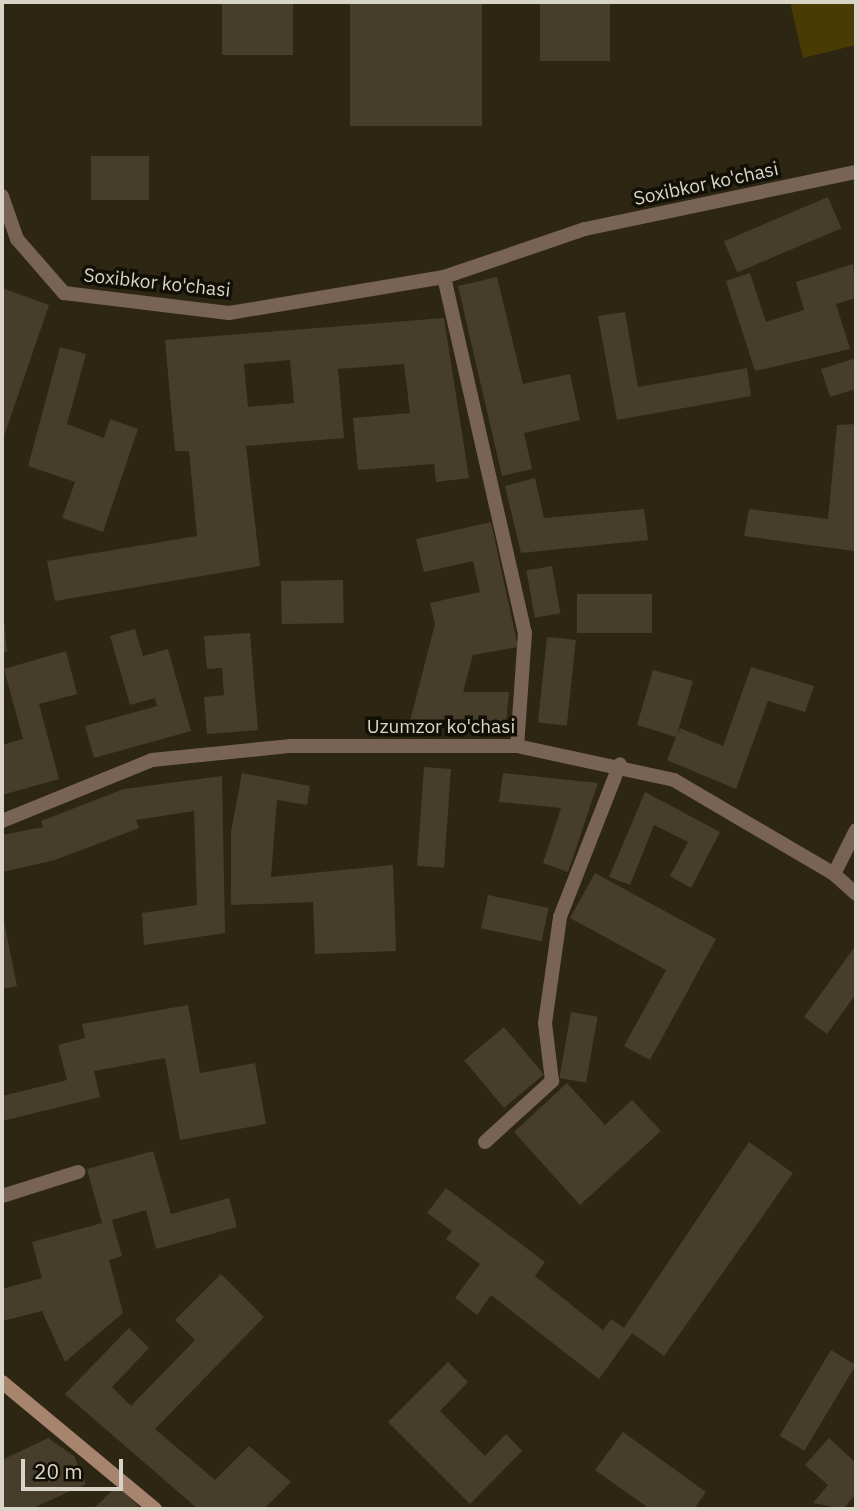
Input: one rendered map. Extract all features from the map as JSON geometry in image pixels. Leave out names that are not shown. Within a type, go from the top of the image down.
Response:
[{"type":"street","name":"Soxibkor ko'chasi","points":[[2,196],[17,239],[64,293],[229,313],[444,276],[586,229],[856,172]]},
{"type":"street","points":[[444,276],[525,634],[517,746]]},
{"type":"street","name":"Uzumzor ko'chasi","points":[[2,821],[152,760],[291,746],[517,746],[620,764],[674,780],[834,874],[856,894]]},
{"type":"street","points":[[485,1142],[552,1081],[545,1023],[561,917],[620,764]]},
{"type":"street","points":[[834,874],[856,830]]},
{"type":"street","points":[[2,1196],[78,1172]]},
{"type":"street","points":[[2,1382],[155,1509]]},
{"type":"shaded area","points":[[790,2],[856,2],[856,45],[803,58]]},
{"type":"building","points":[[222,2],[293,2],[293,55],[222,55]]},
{"type":"building","points":[[350,2],[482,2],[482,126],[350,126]]},
{"type":"building","points":[[540,2],[610,2],[610,61],[540,61]]},
{"type":"building","points":[[91,156],[149,156],[149,200],[91,200]]},
{"type":"building","points":[[828,197],[841,228],[737,272],[724,241]]},
{"type":"building","points":[[853,264],[856,298],[836,304],[850,349],[755,371],[726,281],[750,273],[766,322],[804,310],[796,282]]},
{"type":"building","points":[[497,277],[523,384],[570,374],[580,420],[524,433],[532,469],[502,476],[458,286]]},
{"type":"building","points":[[2,288],[49,305],[2,442]]},
{"type":"building","points":[[625,312],[638,387],[747,368],[751,396],[617,420],[598,316]]},
{"type":"building","points":[[444,318],[469,478],[436,482],[434,464],[358,470],[353,418],[410,413],[404,364],[338,369],[344,438],[246,446],[260,566],[55,601],[47,561],[197,536],[189,451],[175,451],[165,340]],"holes":[[[290,360],[294,403],[248,407],[244,364]]]},
{"type":"building","points":[[60,347],[86,354],[67,424],[104,438],[110,419],[138,429],[103,532],[62,518],[75,482],[28,466]]},
{"type":"building","points":[[856,358],[856,389],[830,397],[821,369]]},
{"type":"building","points":[[856,424],[854,551],[744,536],[749,509],[828,519],[837,425]]},
{"type":"building","points":[[535,478],[544,518],[644,509],[648,540],[521,553],[505,486]]},
{"type":"building","points":[[491,522],[518,647],[473,655],[463,692],[509,692],[506,724],[409,725],[435,624],[430,603],[480,592],[473,561],[424,572],[416,539]]},
{"type":"building","points":[[552,566],[560,613],[535,618],[526,571]]},
{"type":"building","points":[[343,580],[344,623],[282,624],[281,581]]},
{"type":"building","points":[[577,594],[652,594],[652,633],[577,633]]},
{"type":"building","points":[[2,598],[7,652],[2,653]]},
{"type":"building","points":[[135,629],[143,656],[168,649],[191,731],[94,758],[85,726],[157,706],[155,698],[130,705],[110,636]]},
{"type":"building","points":[[250,633],[258,730],[207,734],[204,697],[224,695],[222,668],[207,669],[204,636]]},
{"type":"building","points":[[547,637],[576,640],[567,726],[538,723]]},
{"type":"building","points":[[66,651],[77,694],[39,704],[59,779],[2,795],[2,745],[23,739],[4,669]]},
{"type":"building","points":[[751,667],[814,686],[805,712],[768,701],[736,789],[667,760],[680,728],[723,746]]},
{"type":"building","points":[[653,670],[693,681],[676,737],[637,725]]},
{"type":"building","points":[[424,767],[451,769],[444,868],[417,866]]},
{"type":"building","points":[[242,773],[310,786],[307,805],[277,800],[271,877],[393,865],[396,951],[315,954],[313,902],[231,905],[231,832]]},
{"type":"building","points":[[503,773],[598,783],[568,872],[543,863],[561,808],[499,802]]},
{"type":"building","points":[[222,776],[225,933],[144,945],[142,913],[197,905],[194,811],[136,820],[139,828],[55,860],[2,872],[2,835],[43,827],[41,821],[124,789]]},
{"type":"building","points":[[645,792],[720,832],[691,888],[670,876],[688,842],[654,825],[630,885],[609,877]]},
{"type":"building","points":[[595,873],[716,939],[650,1060],[624,1046],[666,970],[570,918]]},
{"type":"building","points":[[488,895],[549,908],[542,941],[481,928]]},
{"type":"building","points":[[2,912],[17,986],[2,989]]},
{"type":"building","points":[[856,945],[856,994],[827,1034],[804,1017]]},
{"type":"building","points":[[188,1005],[200,1073],[255,1063],[266,1124],[180,1140],[165,1058],[94,1071],[100,1097],[2,1121],[2,1096],[67,1080],[58,1045],[85,1038],[82,1024]]},
{"type":"building","points":[[571,1012],[598,1017],[586,1083],[559,1078]]},
{"type":"building","points":[[504,1027],[544,1074],[504,1108],[464,1060]]},
{"type":"building","points":[[567,1083],[605,1125],[632,1100],[661,1131],[580,1205],[514,1132]]},
{"type":"building","points":[[749,1142],[793,1173],[664,1356],[632,1333],[599,1379],[491,1295],[477,1315],[455,1298],[480,1264],[446,1239],[452,1231],[427,1213],[446,1188],[545,1262],[535,1276],[603,1330],[611,1319],[624,1328]]},
{"type":"building","points":[[153,1151],[171,1214],[229,1198],[237,1227],[156,1249],[146,1210],[112,1220],[122,1256],[109,1260],[123,1313],[65,1362],[42,1311],[2,1321],[2,1289],[42,1278],[32,1242],[102,1223],[87,1169]]},
{"type":"building","points":[[221,1274],[264,1317],[155,1429],[215,1480],[249,1446],[291,1482],[264,1509],[198,1509],[65,1394],[129,1328],[149,1348],[112,1387],[131,1406],[195,1340],[175,1320]]},
{"type":"building","points":[[831,1350],[856,1365],[804,1451],[779,1436]]},
{"type":"building","points":[[448,1362],[468,1382],[440,1411],[485,1456],[506,1434],[522,1451],[470,1504],[388,1422]]},
{"type":"building","points":[[623,1432],[706,1492],[694,1509],[650,1509],[595,1470]]},
{"type":"building","points":[[48,1438],[74,1456],[86,1484],[31,1509],[2,1509],[2,1460]]},
{"type":"building","points":[[829,1438],[856,1463],[856,1494],[843,1509],[813,1503],[828,1485],[805,1465]]},
{"type":"building","points":[[118,1485],[141,1509],[93,1509]]}]
